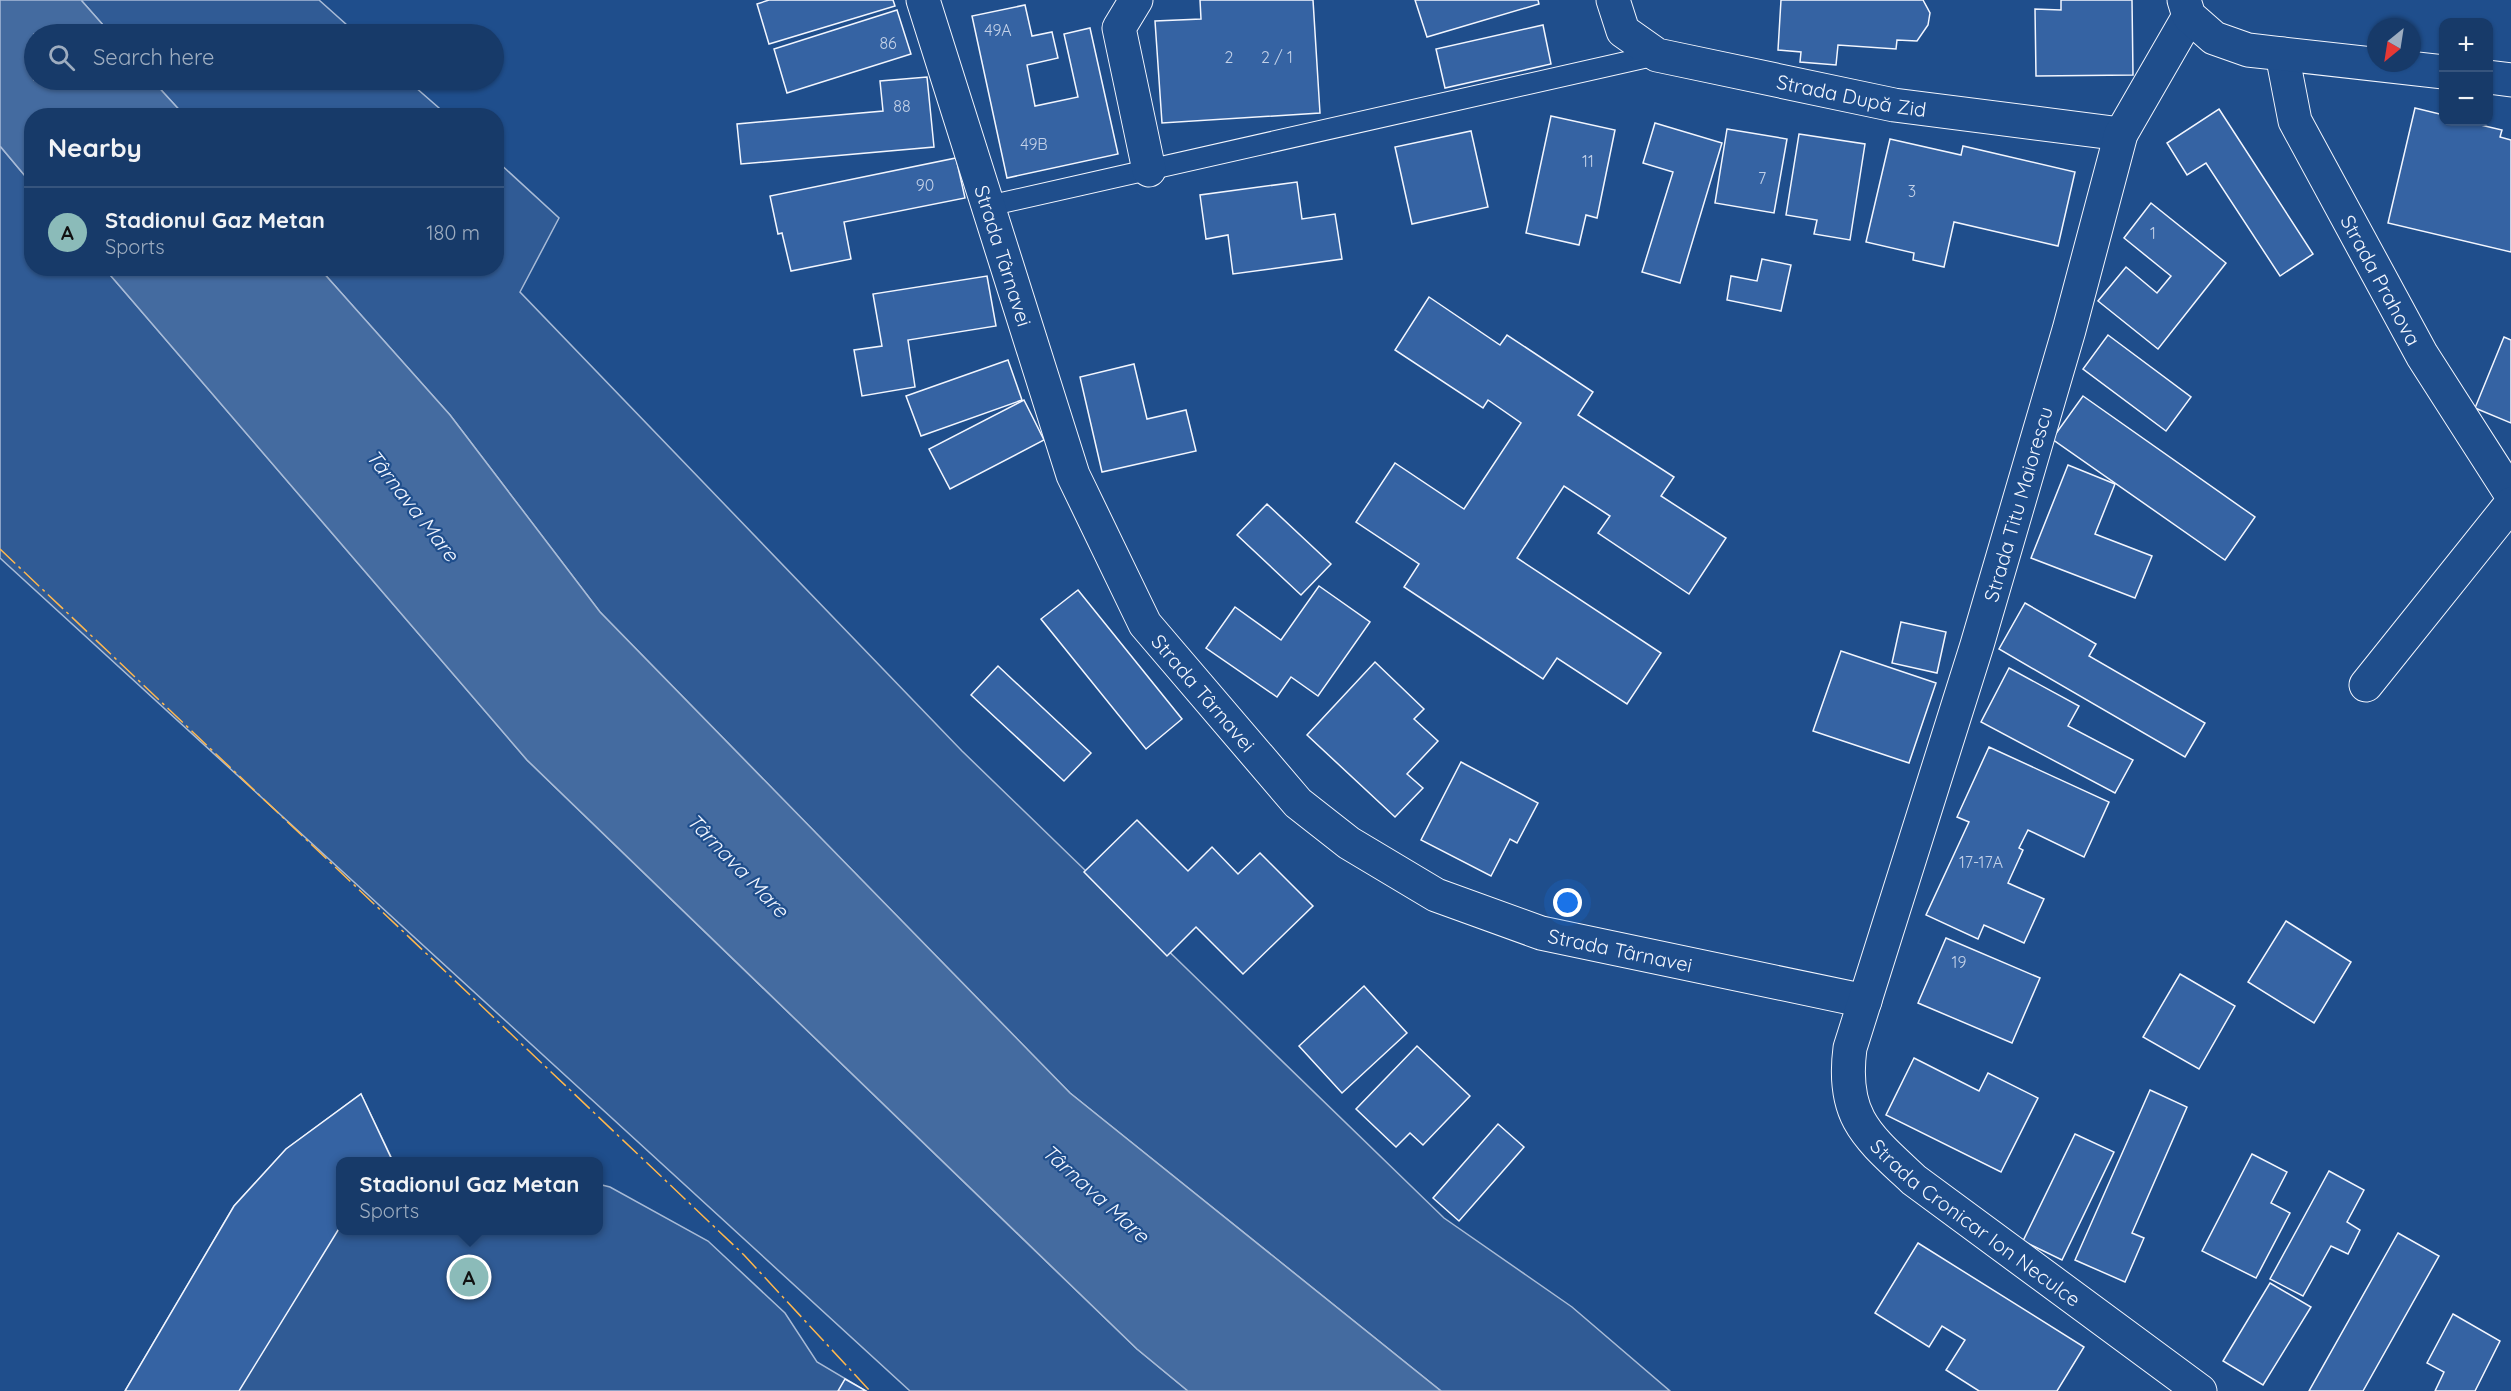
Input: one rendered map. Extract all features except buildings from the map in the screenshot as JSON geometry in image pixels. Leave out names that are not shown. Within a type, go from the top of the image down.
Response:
[{"type":"street","name":"Strada Târnavei","points":[[923,0],[1073,475],[1145,624],[1298,803],[1349,843],[1436,894],[1541,933],[1865,1000]]},
{"type":"street","points":[[1136,0],[1119,28],[1149,170]]},
{"type":"street","name":"Strada După Zid","points":[[1613,0],[1623,31],[1657,55],[1894,105],[2121,134]]},
{"type":"street","points":[[2187,8],[2214,38],[2248,50],[2439,71]]},
{"type":"street","name":"Strada Titu Maiorescu","points":[[1865,1000],[1977,645],[2065,341],[2121,134],[2187,8]]},
{"type":"street","name":"Strada Prahova","points":[[2282,54],[2295,121],[2422,355],[2511,494]]},
{"type":"street","points":[[2493,78],[2511,80]]},
{"type":"street","points":[[2366,685],[2511,504]]},
{"type":"street","name":"Strada Cronicar Ion Neculce","points":[[1865,1000],[1850,1048],[1846,1077],[1852,1109],[1875,1144],[1914,1180],[2200,1391]]},
{"type":"lane","points":[[988,206],[1657,55]]},
{"type":"shaded area","points":[[81,0],[319,0],[346,24],[102,24]]},
{"type":"shaded area","points":[[161,90],[418,90],[439,108],[178,108]]},
{"type":"shaded area","points":[[0,146],[24,175],[24,276],[111,276],[527,760],[1137,1349],[1188,1391],[910,1391],[0,558]]},
{"type":"shaded area","points":[[504,167],[559,218],[520,292],[962,751],[1444,1218],[1572,1307],[1670,1391],[1441,1391],[1070,1093],[600,612],[450,415],[326,276],[504,276]]},
{"type":"shaded area","points":[[361,1094],[391,1157],[336,1157],[336,1235],[603,1235],[603,1185],[610,1187],[708,1241],[785,1313],[817,1362],[866,1391],[125,1391],[234,1206],[286,1149]]},
{"type":"water","points":[[0,0],[81,0],[102,24],[24,24],[24,90],[161,90],[178,108],[24,108],[24,175],[0,146]]},
{"type":"water","name":"Târnava Mare","points":[[111,276],[326,276],[450,415],[600,612],[1070,1093],[1441,1391],[1188,1391],[1137,1349],[527,760]]},
{"type":"power","points":[[0,549],[744,1255],[870,1391]]},
{"type":"place","name":"Stadionul Gaz Metan","points":[[469,1277]]}]
